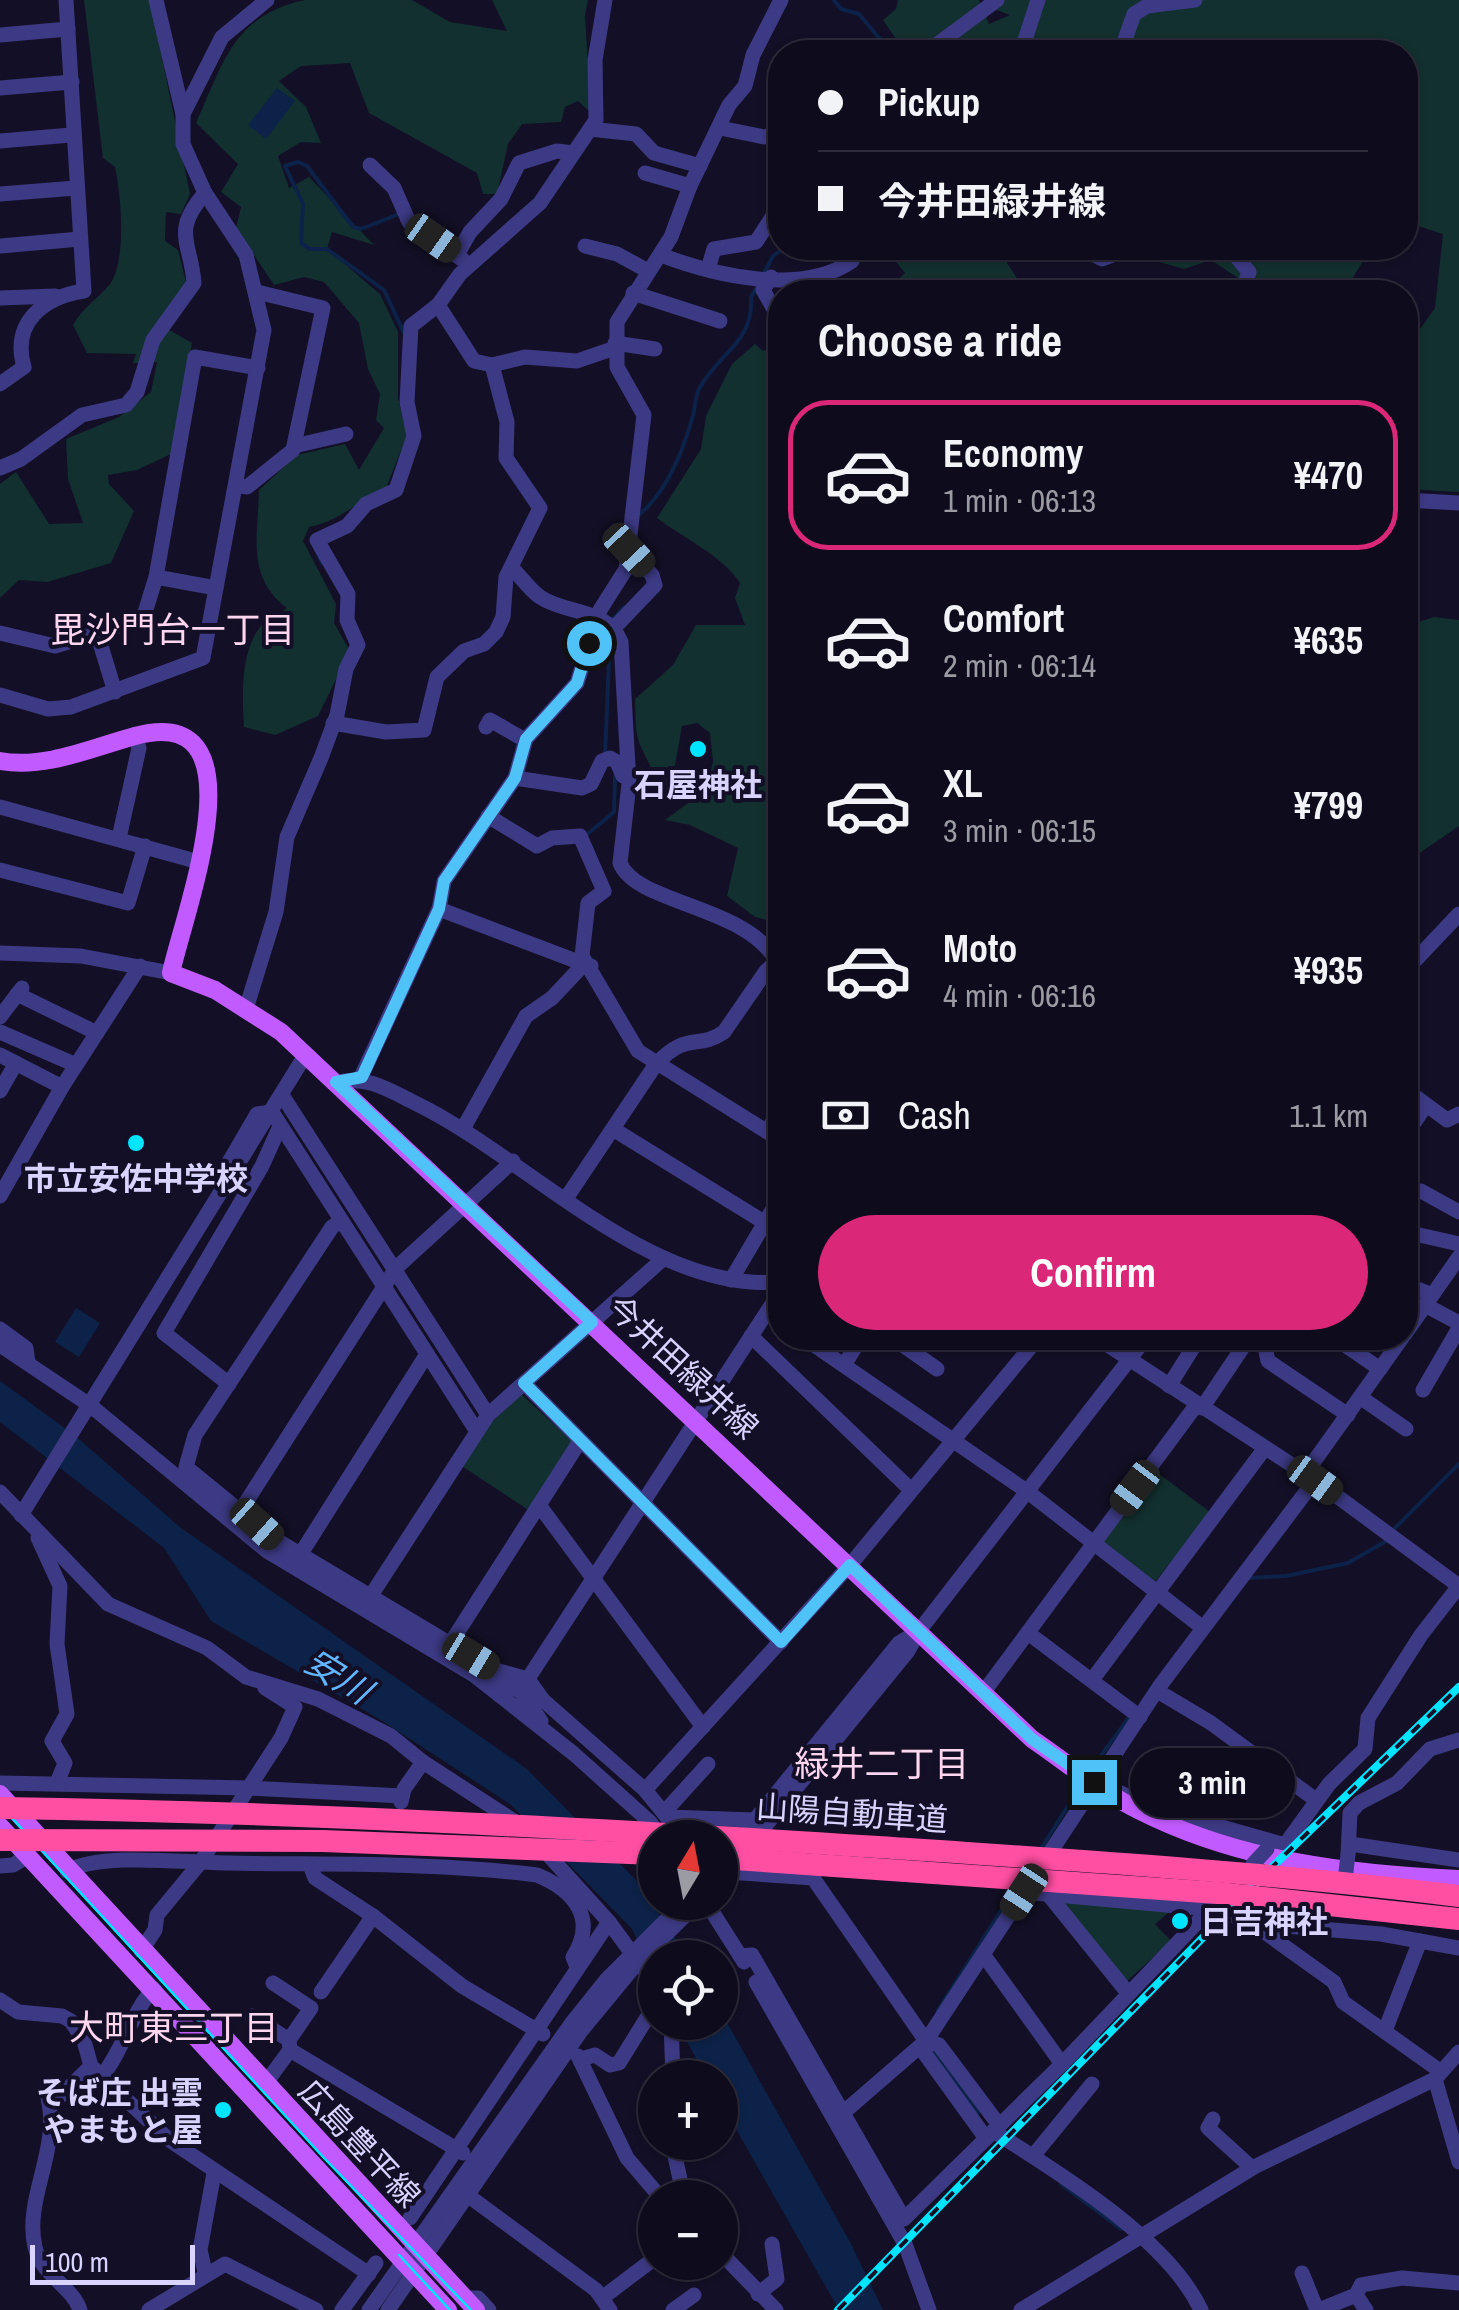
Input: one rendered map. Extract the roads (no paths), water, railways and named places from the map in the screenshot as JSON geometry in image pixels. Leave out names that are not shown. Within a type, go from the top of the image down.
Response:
[{"type":"highway","name":"山陽自動車道","points":[[0,1808],[322,1816],[703,1836],[1194,1871],[1459,1896]]},
{"type":"highway","points":[[0,1840],[323,1841],[638,1853]]},
{"type":"highway","name":"山陽自動車道","points":[[738,1869],[1180,1890],[1459,1920]]},
{"type":"main road","points":[[0,760],[23,765],[50,761],[163,729],[177,732],[200,750],[210,822],[171,972]]},
{"type":"main road","name":"今井田緑井線","points":[[171,972],[246,1009],[306,1054],[1032,1739],[1138,1810],[1252,1855],[1459,1879]]},
{"type":"main road","name":"広島豊平線","points":[[0,1794],[75,1866],[141,1950],[421,2251],[477,2304]]},
{"type":"main road","name":"広島豊平線","points":[[0,1826],[448,2310]]},
{"type":"street","points":[[0,298],[84,291],[71,135],[66,0]]},
{"type":"street","points":[[0,695],[48,709],[70,707],[203,658],[264,330],[246,255],[204,192],[183,144],[183,114],[156,0]]},
{"type":"street","points":[[183,114],[222,37],[267,0]]},
{"type":"street","points":[[246,1009],[276,912],[287,837],[333,723],[346,669],[358,645],[347,620],[348,594],[317,540],[346,526],[366,504],[396,490],[414,436],[406,402],[408,334],[416,320],[438,304],[470,266],[540,203],[596,120],[595,60],[606,0]]},
{"type":"street","points":[[362,1077],[439,909],[444,881],[515,778],[526,740],[577,683],[596,620],[621,581],[629,550],[644,410],[617,367],[617,322],[661,254],[729,105],[745,86],[753,56],[780,0]]},
{"type":"street","points":[[943,40],[997,0]]},
{"type":"street","points":[[1025,40],[1038,0]]},
{"type":"street","points":[[1124,40],[1134,14],[1147,6],[1196,0]]},
{"type":"street","points":[[0,35],[68,29]]},
{"type":"street","points":[[0,88],[72,82]]},
{"type":"street","points":[[720,128],[768,136]]},
{"type":"street","points":[[590,130],[636,134],[654,152],[700,166]]},
{"type":"street","points":[[0,141],[71,135]]},
{"type":"street","points":[[457,255],[470,232],[501,199],[518,163],[557,151],[573,153]]},
{"type":"street","points":[[370,165],[394,188],[409,222],[470,266]]},
{"type":"street","points":[[646,173],[690,186]]},
{"type":"street","points":[[0,194],[76,188]]},
{"type":"street","points":[[0,468],[21,459],[82,415],[126,405],[137,392],[153,340],[194,283],[184,233],[193,206],[204,192]]},
{"type":"street","points":[[708,269],[714,249],[756,242],[768,223]]},
{"type":"street","points":[[0,246],[80,239]]},
{"type":"street","points":[[584,246],[616,254],[648,271]]},
{"type":"street","points":[[661,254],[708,269],[771,277],[831,276],[852,261]]},
{"type":"street","points":[[257,292],[322,308],[294,446]]},
{"type":"street","points":[[633,293],[720,321]]},
{"type":"street","points":[[0,384],[24,367],[19,349],[30,321],[55,296]]},
{"type":"street","points":[[438,304],[474,361],[492,365],[533,357],[577,360],[615,346],[655,349]]},
{"type":"street","points":[[0,351],[19,349]]},
{"type":"street","points":[[0,633],[54,646],[143,619],[156,576],[195,357],[258,368]]},
{"type":"street","points":[[333,723],[386,732],[424,730],[438,678],[464,651],[484,644],[496,632],[512,568],[540,508],[506,458],[506,422],[492,365]]},
{"type":"street","points":[[236,485],[247,487],[294,446],[346,434]]},
{"type":"street","points":[[1418,501],[1459,504]]},
{"type":"street","points":[[612,628],[655,585],[652,575],[629,550]]},
{"type":"street","points":[[512,568],[539,596],[591,612],[596,620],[612,628],[622,642],[628,810],[620,863],[631,882],[714,912],[768,952]]},
{"type":"street","points":[[156,576],[216,588]]},
{"type":"street","points":[[97,632],[115,692]]},
{"type":"street","points":[[486,728],[490,720],[526,740]]},
{"type":"street","points":[[118,838],[139,748],[135,736]]},
{"type":"street","points":[[515,778],[582,788],[591,784],[602,761],[610,758],[622,772],[628,810]]},
{"type":"street","points":[[0,807],[199,862]]},
{"type":"street","points":[[488,816],[537,846],[552,838],[580,836],[604,891],[588,903],[582,956],[638,1050],[768,1133]]},
{"type":"street","points":[[0,870],[128,904],[145,846]]},
{"type":"street","points":[[439,909],[587,965]]},
{"type":"street","points":[[1418,957],[1459,914]]},
{"type":"street","points":[[0,952],[81,956],[171,972]]},
{"type":"street","points":[[464,1127],[526,1016],[587,965]]},
{"type":"street","points":[[0,1196],[62,1087],[140,966]]},
{"type":"street","points":[[567,1197],[656,1064],[675,1045],[714,1039],[724,1032],[768,973]]},
{"type":"street","points":[[0,1017],[19,991],[97,1033]]},
{"type":"street","points":[[0,1032],[76,1065]]},
{"type":"street","points":[[229,1384],[164,1333],[262,1166],[282,1095],[306,1054]]},
{"type":"street","points":[[0,1055],[62,1087]]},
{"type":"street","points":[[0,1090],[16,1064]]},
{"type":"street","points":[[336,1082],[362,1077],[464,1127],[626,1238],[664,1258],[731,1280],[768,1282]]},
{"type":"street","points":[[282,1095],[488,1415]]},
{"type":"street","points":[[1418,1099],[1447,1120],[1459,1114]]},
{"type":"street","points":[[1418,1117],[1426,1105]]},
{"type":"street","points":[[21,1515],[220,1198],[276,1119]]},
{"type":"street","points":[[276,1119],[476,1430]]},
{"type":"street","points":[[613,1128],[768,1224]]},
{"type":"street","points":[[241,1510],[396,1268],[513,1160]]},
{"type":"street","points":[[1421,1190],[1459,1212]]},
{"type":"street","points":[[731,1280],[768,1216]]},
{"type":"street","points":[[341,1221],[332,1227],[196,1435],[186,1467],[300,1555],[524,1685],[645,1790],[667,1817],[760,1823]]},
{"type":"street","points":[[1418,1235],[1459,1244]]},
{"type":"street","points":[[1418,1315],[1459,1257]]},
{"type":"street","points":[[370,1597],[488,1415],[664,1258]]},
{"type":"street","points":[[1418,1293],[1459,1326],[1423,1390]]},
{"type":"street","points":[[524,1685],[752,1336],[768,1322]]},
{"type":"street","points":[[0,1329],[26,1348],[28,1363]]},
{"type":"street","points":[[752,1336],[911,1490]]},
{"type":"street","points":[[0,1345],[89,1408],[267,1551],[474,1675],[648,1820]]},
{"type":"street","points":[[822,1350],[1028,1492],[1203,1628]]},
{"type":"street","points":[[844,1364],[853,1350]]},
{"type":"street","points":[[910,1350],[937,1369]]},
{"type":"street","points":[[645,1790],[850,1565],[1028,1350]]},
{"type":"street","points":[[1094,1782],[1156,1808],[1270,1846],[1286,1845],[1316,1800],[1365,1749],[1368,1718],[1421,1634],[1459,1586],[1310,1477],[1118,1350]]},
{"type":"street","points":[[738,1849],[908,1651],[919,1631],[1138,1350]]},
{"type":"street","points":[[1169,1386],[1191,1350]]},
{"type":"street","points":[[983,1692],[1244,1350]]},
{"type":"street","points":[[1266,1350],[1268,1361],[1348,1415]]},
{"type":"street","points":[[1353,1350],[1380,1368]]},
{"type":"street","points":[[844,2112],[926,2041],[1094,1782],[1310,1477],[1394,1350]]},
{"type":"street","points":[[300,1555],[427,1354]]},
{"type":"street","points":[[524,1383],[781,1642]]},
{"type":"street","points":[[1360,1397],[1406,1429]]},
{"type":"street","points":[[450,1644],[580,1440]]},
{"type":"street","points":[[1092,1680],[1265,1448]]},
{"type":"street","points":[[0,1492],[108,1604],[206,1648],[295,1708],[200,1863],[157,1915],[155,1930],[141,1950]]},
{"type":"street","points":[[539,1505],[703,1726]]},
{"type":"street","points":[[38,1534],[38,1546],[60,1586],[57,1644],[67,1714],[52,1741],[65,1762],[57,1784]]},
{"type":"street","points":[[1028,1633],[1140,1717]]},
{"type":"street","points":[[474,1675],[524,1685]]},
{"type":"street","points":[[246,1677],[318,1698],[392,1736],[423,1762],[518,1823],[637,1956]]},
{"type":"street","points":[[524,1685],[546,1732]]},
{"type":"street","points":[[1159,1692],[1211,1722],[1316,1800]]},
{"type":"street","points":[[1333,1929],[1345,1881],[1350,1813],[1359,1802],[1397,1783],[1430,1749],[1459,1740]]},
{"type":"street","points":[[400,1866],[402,1796],[423,1762]]},
{"type":"street","points":[[667,1817],[668,1807],[708,1764]]},
{"type":"street","points":[[0,1782],[402,1796]]},
{"type":"street","points":[[57,1784],[63,1792],[75,1866],[200,1863],[484,1868],[551,1880],[586,1920],[587,1932],[573,1957],[578,1967]]},
{"type":"street","points":[[740,1956],[752,1956],[904,2219],[1062,2064],[1270,1846]]},
{"type":"street","points":[[1349,1849],[1459,1860]]},
{"type":"street","points":[[0,1866],[12,1865],[28,1856]]},
{"type":"street","points":[[310,1865],[315,1878],[373,1916],[462,1986],[541,2033]]},
{"type":"street","points":[[738,1870],[813,1878],[926,2041],[939,2045],[992,2131],[1033,2156],[1142,2238],[1192,2291],[1201,2310]]},
{"type":"street","points":[[1024,1892],[1210,1909],[1262,1924],[1333,1929],[1459,1948]]},
{"type":"street","points":[[1048,1894],[1128,1993]]},
{"type":"street","points":[[321,1992],[373,1916]]},
{"type":"street","points":[[369,2310],[421,2251],[475,2161],[571,2024],[677,1920]]},
{"type":"street","points":[[710,1920],[740,1956],[904,2244],[929,2310]]},
{"type":"street","points":[[410,2218],[541,2033],[608,1922]]},
{"type":"street","points":[[1262,1924],[1266,1933],[1334,1982],[1343,2002],[1386,2028],[1438,2075],[1459,2162]]},
{"type":"street","points":[[1386,2028],[1420,1941]]},
{"type":"street","points":[[983,1954],[1062,2064]]},
{"type":"street","points":[[421,2251],[470,2198],[581,2031],[637,1956]]},
{"type":"street","points":[[264,2084],[310,2008],[273,1983]]},
{"type":"street","points":[[80,2310],[51,2278],[34,2245],[50,2140],[48,2098],[96,2072],[129,2038],[142,2000],[154,1989]]},
{"type":"street","points":[[0,2000],[18,2012],[71,2021],[84,2040],[96,2072],[168,2138],[214,2173],[373,2268],[342,2310]]},
{"type":"street","points":[[252,2016],[289,2045],[475,2161]]},
{"type":"street","points":[[638,2032],[619,2063],[610,2064],[596,2055],[580,2057],[627,2158],[646,2180]]},
{"type":"street","points":[[1021,2310],[1044,2304],[1252,2168],[1438,2075],[1459,2052]]},
{"type":"street","points":[[1033,2156],[1092,2084]]},
{"type":"street","points":[[1213,2119],[1208,2128],[1252,2168]]},
{"type":"street","points":[[205,2272],[200,2250],[214,2173]]},
{"type":"street","points":[[470,2198],[606,2304],[638,2274]]},
{"type":"street","points":[[758,2294],[777,2279],[772,2244]]},
{"type":"street","points":[[149,2310],[205,2272],[225,2264],[316,2310]]},
{"type":"street","points":[[388,2310],[408,2269]]},
{"type":"street","points":[[738,2272],[776,2310]]},
{"type":"street","points":[[1302,2273],[1318,2310],[1356,2296],[1360,2286],[1380,2280],[1459,2283]]},
{"type":"street","points":[[673,2310],[694,2295]]},
{"type":"street","points":[[1356,2296],[1366,2310]]},
{"type":"water","points":[[277,88],[295,101],[266,139],[248,125]]},
{"type":"water","points":[[76,1308],[100,1323],[79,1357],[55,1342]]},
{"type":"water","name":"安川","points":[[0,1381],[73,1434],[181,1528],[527,1769],[635,1879],[638,1920],[663,1920],[676,1940],[638,1942],[632,1929],[510,1804],[379,1719],[211,1621],[164,1548],[0,1422]]},
{"type":"water","points":[[686,2040],[737,2040],[850,2242],[883,2310],[839,2310],[738,2133],[738,2060],[697,2060]]},
{"type":"waterway","points":[[834,0],[841,9],[859,14],[881,40]]},
{"type":"waterway","points":[[399,214],[361,229],[353,227],[307,166],[298,162],[285,166],[303,204],[301,243],[310,249],[327,249],[384,290],[404,333]]},
{"type":"waterway","points":[[763,275],[771,260]]},
{"type":"waterway","points":[[640,514],[672,471],[688,432],[699,389],[747,326],[751,297],[757,287]]},
{"type":"waterway","points":[[312,541],[322,563]]},
{"type":"waterway","points":[[610,622],[624,607]]},
{"type":"waterway","points":[[605,755],[610,636]]},
{"type":"waterway","points":[[585,836],[614,812],[615,776]]},
{"type":"waterway","points":[[1395,1528],[1459,1464]]},
{"type":"waterway","points":[[1246,1578],[1286,1576],[1348,1563],[1388,1540]]},
{"type":"waterway","points":[[1097,1761],[1131,1715]]},
{"type":"waterway","points":[[1040,1850],[1075,1795]]},
{"type":"waterway","points":[[938,2010],[1016,1887]]},
{"type":"waterway","points":[[935,2052],[978,2113]]},
{"type":"waterway","points":[[1061,2184],[1121,2229]]},
{"type":"tram line","points":[[0,1805],[324,2158],[471,2310]]},
{"type":"tram line","points":[[399,2255],[450,2310]]},
{"type":"railway","points":[[838,2310],[1271,1868],[1459,1687]]},
{"type":"place","name":"石屋神社","points":[[698,749]]},
{"type":"place","name":"市立安佐中学校","points":[[136,1143]]},
{"type":"place","name":"日吉神社","points":[[1180,1921]]},
{"type":"place","name":"そば庄 出雲 やまもと屋","points":[[223,2110]]},
{"type":"district","name":"毘沙門台一丁目","points":[[173,629]]},
{"type":"district","name":"緑井二丁目","points":[[882,1763]]},
{"type":"district","name":"大町東三丁目","points":[[174,2027]]}]
